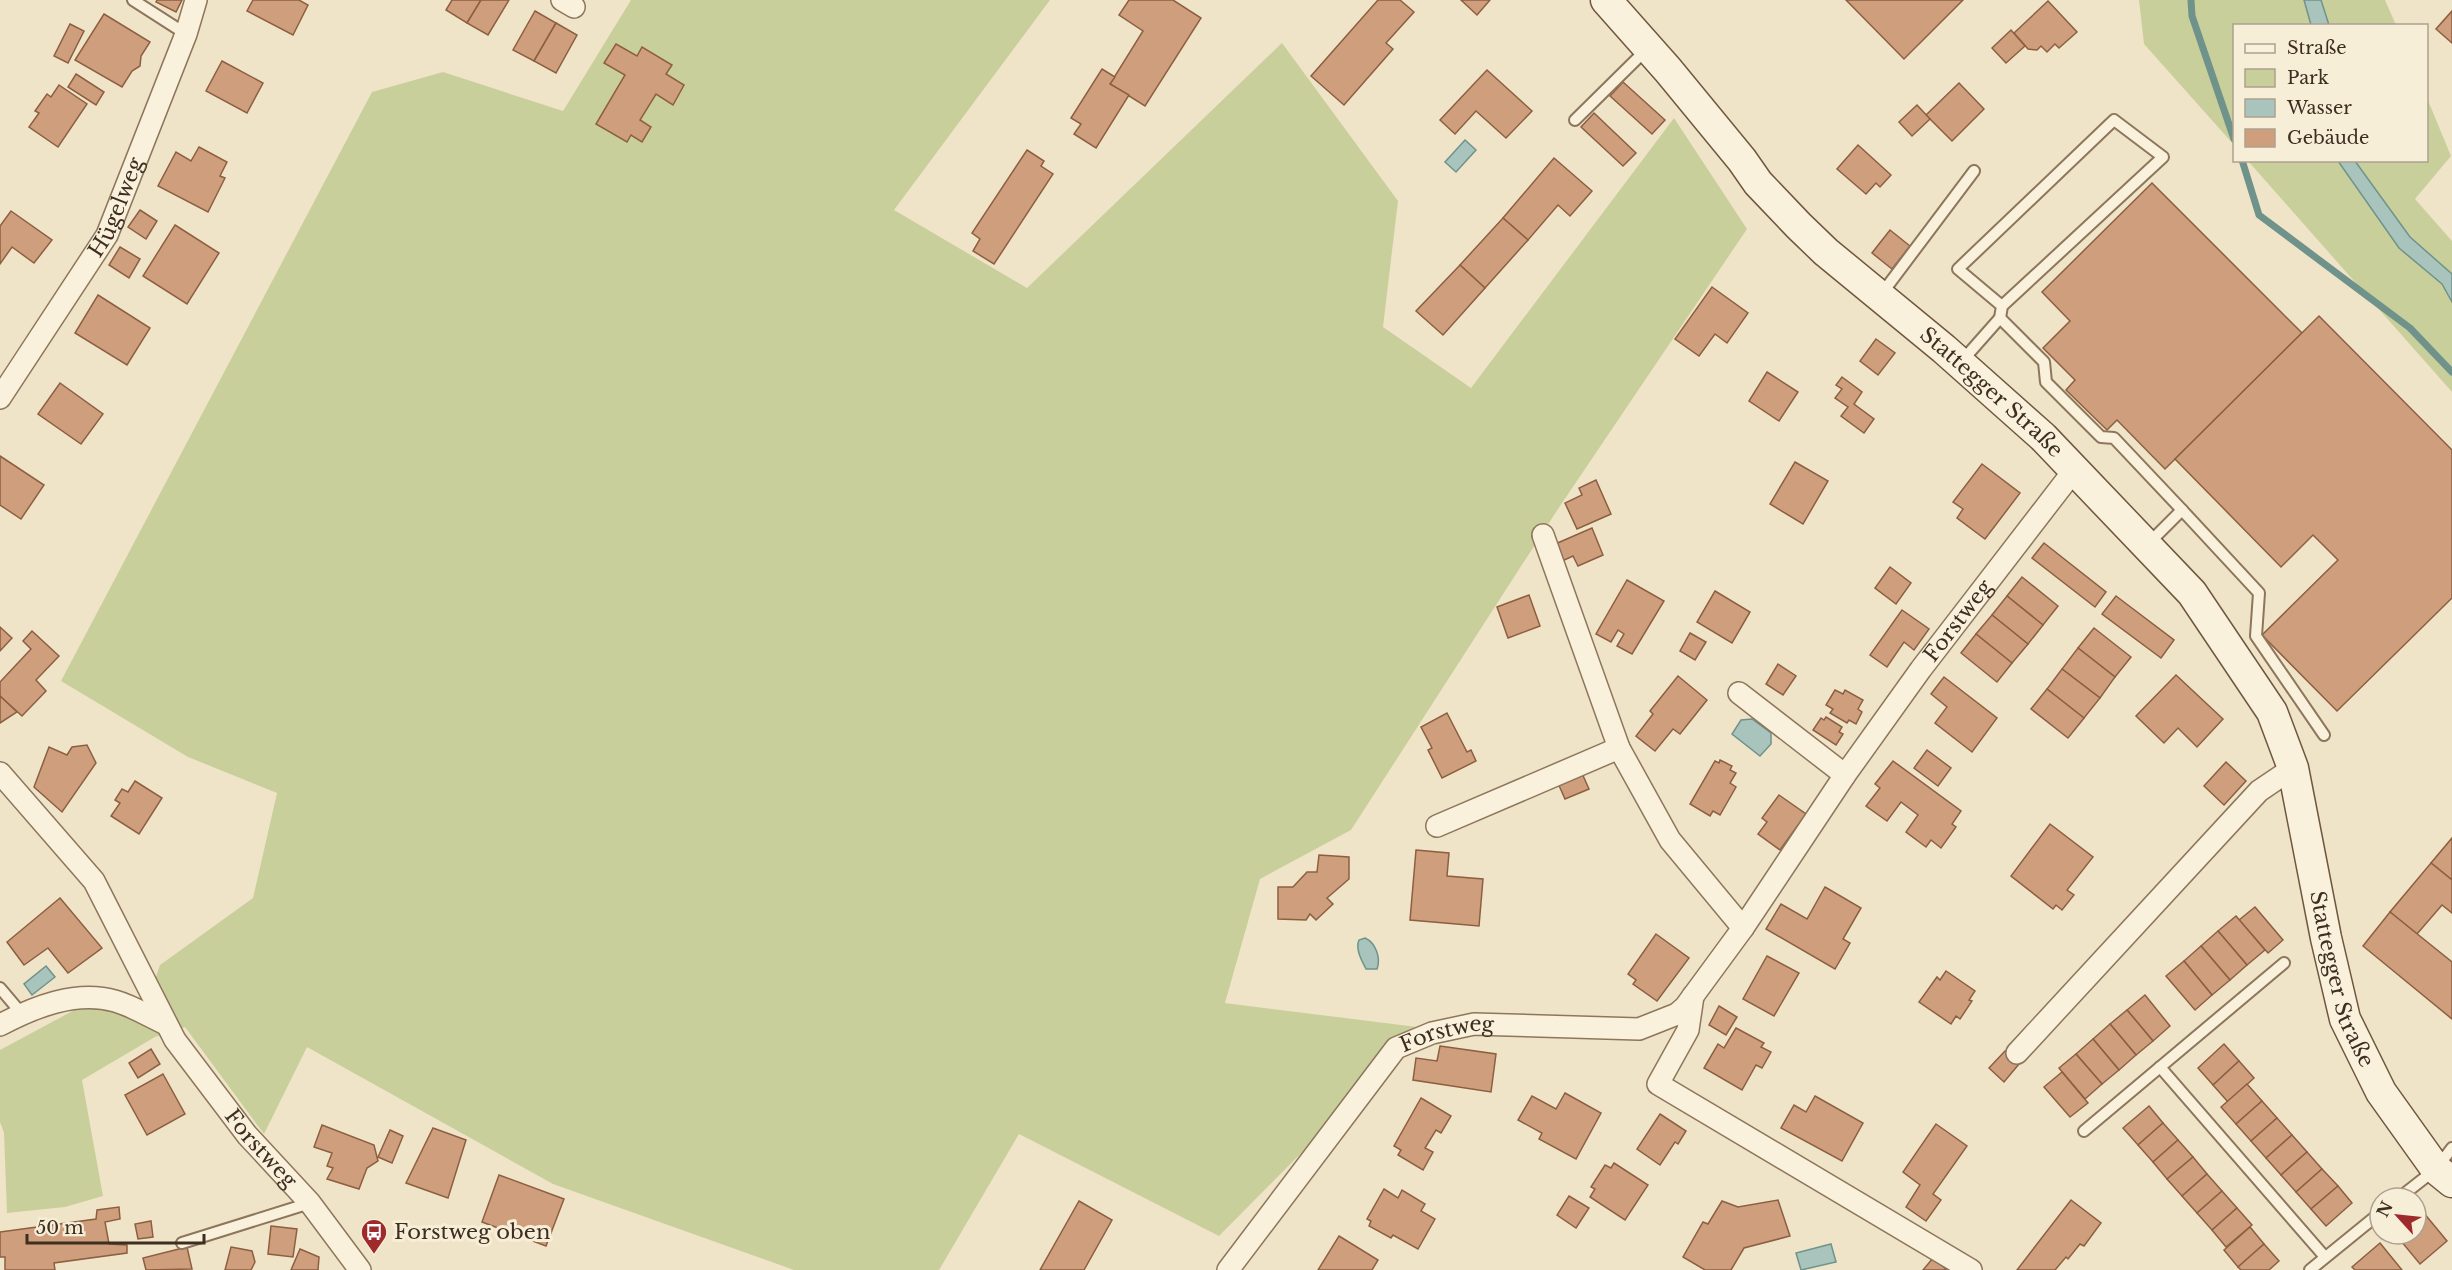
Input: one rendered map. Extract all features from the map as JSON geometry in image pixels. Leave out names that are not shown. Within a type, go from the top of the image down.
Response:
[{"type":"main road","name":"Stattegger Straße","points":[[1606,0],[1649,46],[1758,183],[1826,252],[1960,362],[2043,437],[2192,593],[2272,712],[2293,768],[2326,939],[2345,1019],[2381,1092],[2447,1166]]},
{"type":"street","name":"Hügelweg","points":[[0,398],[107,235],[186,34],[196,0]]},
{"type":"street","name":"Forstweg","points":[[1228,1270],[1396,1048],[1432,1033],[1474,1024],[1639,1029],[1677,1014],[1743,928],[1845,775],[1927,660],[2075,469]]},
{"type":"street","points":[[1543,535],[1619,748],[1670,840],[1743,928]]},
{"type":"street","points":[[1739,693],[1845,775]]},
{"type":"street","points":[[1437,826],[1619,748]]},
{"type":"street","points":[[2017,1053],[2259,791],[2293,768]]},
{"type":"street","name":"Forstweg","points":[[0,773],[94,881],[175,1040],[247,1135],[310,1203],[360,1270]]},
{"type":"street","name":"Forstweg","points":[[1693,996],[1688,1030],[1658,1084],[1971,1270]]},
{"type":"street","points":[[9,1020],[72,997],[114,1001],[166,1024]]},
{"type":"lane","points":[[134,0],[186,34]]},
{"type":"lane","points":[[1575,120],[1649,46]]},
{"type":"lane","points":[[1960,362],[2000,318],[2002,306],[2163,157],[2114,120],[1958,269],[2002,306]]},
{"type":"lane","points":[[1880,296],[1974,171]]},
{"type":"lane","points":[[2000,318],[2044,362],[2046,382],[2101,437],[2114,438],[2259,593],[2256,636],[2324,735]]},
{"type":"lane","points":[[2147,545],[2182,510]]},
{"type":"lane","points":[[2084,1131],[2284,963]]},
{"type":"lane","points":[[0,988],[9,1020]]},
{"type":"lane","points":[[2160,1067],[2325,1257]]},
{"type":"lane","name":"Stattegger Straße","points":[[2417,1186],[2447,1166]]},
{"type":"lane","points":[[182,1243],[310,1203]]},
{"type":"lane","points":[[2310,1270],[2368,1223]]},
{"type":"green space","points":[[631,0],[1050,0],[894,210],[1027,288],[1282,43],[1398,201],[1383,327],[1471,388],[1674,118],[1747,229],[1558,509],[1351,830],[1260,879],[1225,1003],[1425,1028],[1219,1236],[1019,1134],[939,1270],[794,1270],[553,1184],[307,1047],[264,1134],[185,1027],[155,1037],[82,1080],[103,1196],[65,1207],[7,1213],[4,1133],[0,1122],[0,1050],[78,1008],[147,1002],[160,965],[253,898],[277,793],[188,757],[61,681],[372,92],[443,72],[563,111]]},
{"type":"green space","points":[[2139,0],[2385,0],[2396,24],[2233,24],[2233,144],[2144,44]]},
{"type":"green space","points":[[2428,100],[2451,156],[2415,199],[2452,241],[2452,392],[2249,162],[2428,162]]},
{"type":"water","points":[[2304,0],[2321,0],[2329,24],[2311,24]]},
{"type":"water","points":[[1465,140],[1476,150],[1456,172],[1445,162]]},
{"type":"water","points":[[2339,162],[2356,162],[2410,237],[2452,274],[2452,302],[2442,284],[2399,248]]},
{"type":"water","points":[[1752,719],[1771,733],[1771,744],[1760,756],[1732,734],[1741,720]]},
{"type":"water","points":[[1365,938],[1377,951],[1377,969],[1366,969],[1361,959],[1358,944],[1359,940]]},
{"type":"water","points":[[46,966],[55,977],[32,995],[24,984]]},
{"type":"water","points":[[1831,1244],[1836,1262],[1801,1270],[1796,1253]]},
{"type":"building","points":[[157,0],[182,0],[176,12],[156,2]]},
{"type":"building","points":[[253,0],[299,0],[308,5],[293,35],[247,11]]},
{"type":"building","points":[[452,0],[481,0],[467,23],[446,10]]},
{"type":"building","points":[[481,0],[509,0],[488,35],[467,23]]},
{"type":"building","points":[[1129,0],[1173,0],[1201,18],[1145,106],[1110,84],[1143,31],[1119,15]]},
{"type":"building","points":[[1378,0],[1400,0],[1414,12],[1386,43],[1393,49],[1344,105],[1311,76]]},
{"type":"building","points":[[1461,0],[1490,0],[1477,15]]},
{"type":"building","points":[[1846,0],[1963,0],[1904,59]]},
{"type":"building","points":[[2048,1],[2077,32],[2059,48],[2055,44],[2047,52],[2041,46],[2037,50],[2028,49],[2014,33]]},
{"type":"building","points":[[535,11],[556,23],[534,61],[513,50]]},
{"type":"building","points":[[2452,11],[2452,43],[2436,29]]},
{"type":"building","points":[[104,14],[150,42],[141,56],[140,66],[132,71],[122,87],[75,60]]},
{"type":"building","points":[[556,23],[577,35],[556,73],[534,61]]},
{"type":"building","points":[[70,24],[84,31],[68,63],[54,56]]},
{"type":"building","points":[[2011,30],[2025,46],[2006,63],[1992,48]]},
{"type":"building","points":[[616,44],[637,56],[642,47],[672,65],[666,74],[684,85],[673,105],[656,94],[640,120],[651,127],[642,142],[631,135],[627,142],[596,124],[625,75],[604,63]]},
{"type":"building","points":[[222,61],[263,83],[247,113],[206,91]]},
{"type":"building","points":[[1102,69],[1115,77],[1110,84],[1129,95],[1096,148],[1074,134],[1081,124],[1071,118]]},
{"type":"building","points":[[1487,70],[1532,111],[1506,138],[1476,111],[1455,134],[1440,120]]},
{"type":"building","points":[[76,74],[104,92],[96,105],[68,87]]},
{"type":"building","points":[[1623,82],[1665,120],[1652,134],[1610,96]]},
{"type":"building","points":[[1959,83],[1984,109],[1952,141],[1926,115]]},
{"type":"building","points":[[59,85],[87,104],[58,147],[29,127],[39,113],[35,111],[47,94],[51,97]]},
{"type":"building","points":[[1917,105],[1930,119],[1912,136],[1899,122]]},
{"type":"building","points":[[1594,113],[1636,153],[1623,166],[1581,127]]},
{"type":"building","points":[[1858,145],[1891,175],[1880,187],[1876,183],[1866,194],[1837,169]]},
{"type":"building","points":[[199,147],[227,162],[220,176],[225,178],[208,212],[158,186],[176,152],[191,161]]},
{"type":"building","points":[[1027,150],[1044,161],[1041,166],[1053,174],[994,264],[973,251],[980,239],[972,233]]},
{"type":"building","points":[[1554,158],[1592,191],[1570,216],[1558,205],[1528,240],[1503,218]]},
{"type":"building","points":[[2152,183],[2302,333],[2165,469],[2117,420],[2107,430],[2066,390],[2075,380],[2043,348],[2070,321],[2042,292]]},
{"type":"building","points":[[140,210],[157,221],[146,239],[128,227]]},
{"type":"building","points":[[11,211],[52,240],[34,263],[12,247],[0,264],[0,226]]},
{"type":"building","points":[[1503,218],[1528,240],[1485,288],[1460,265]]},
{"type":"building","points":[[175,225],[219,253],[187,304],[143,276]]},
{"type":"building","points":[[1890,230],[1910,246],[1892,269],[1872,253]]},
{"type":"building","points":[[120,247],[140,259],[129,278],[109,265]]},
{"type":"building","points":[[1460,265],[1485,288],[1443,335],[1416,311]]},
{"type":"building","points":[[1712,287],[1748,313],[1727,343],[1715,334],[1699,356],[1675,339]]},
{"type":"building","points":[[98,295],[150,328],[127,365],[75,333]]},
{"type":"building","points":[[2319,316],[2452,450],[2452,598],[2337,711],[2262,635],[2338,560],[2313,535],[2281,567],[2175,459]]},
{"type":"building","points":[[1876,339],[1895,353],[1878,375],[1860,361]]},
{"type":"building","points":[[1767,372],[1798,392],[1779,421],[1749,401]]},
{"type":"building","points":[[1842,377],[1862,392],[1854,404],[1874,419],[1864,433],[1841,416],[1848,407],[1835,398],[1842,389],[1836,385]]},
{"type":"building","points":[[60,383],[103,414],[81,444],[38,414]]},
{"type":"building","points":[[0,456],[44,485],[21,519],[0,505]]},
{"type":"building","points":[[1795,462],[1828,481],[1803,524],[1770,504]]},
{"type":"building","points":[[1982,464],[2020,493],[1985,539],[1957,518],[1963,509],[1953,502]]},
{"type":"building","points":[[1596,480],[1611,514],[1577,529],[1565,503],[1582,495],[1579,488]]},
{"type":"building","points":[[1592,528],[1603,555],[1578,566],[1573,556],[1560,562],[1553,545]]},
{"type":"building","points":[[2044,543],[2106,592],[2095,607],[2032,558]]},
{"type":"building","points":[[1890,567],[1911,583],[1896,604],[1875,588]]},
{"type":"building","points":[[2022,577],[2058,606],[2043,625],[2007,596]]},
{"type":"building","points":[[1627,580],[1664,601],[1632,654],[1617,646],[1624,634],[1618,630],[1611,642],[1596,634]]},
{"type":"building","points":[[1715,591],[1750,612],[1732,643],[1697,622]]},
{"type":"building","points":[[1529,595],[1540,626],[1508,638],[1497,607]]},
{"type":"building","points":[[2007,596],[2043,625],[2028,644],[1992,615]]},
{"type":"building","points":[[2116,596],[2174,640],[2161,658],[2102,614]]},
{"type":"building","points":[[1902,610],[1929,629],[1914,650],[1904,642],[1887,667],[1870,655]]},
{"type":"building","points":[[1992,615],[2028,644],[2012,663],[1976,634]]},
{"type":"building","points":[[0,627],[12,638],[0,651]]},
{"type":"building","points":[[2094,628],[2131,657],[2115,677],[2078,648]]},
{"type":"building","points":[[32,631],[59,656],[36,680],[46,691],[22,716],[0,696],[0,682],[31,649],[23,641]]},
{"type":"building","points":[[1690,633],[1706,642],[1695,660],[1680,651]]},
{"type":"building","points":[[1976,634],[2012,663],[1997,682],[1961,653]]},
{"type":"building","points":[[2078,648],[2115,677],[2100,698],[2062,669]]},
{"type":"building","points":[[1778,664],[1796,676],[1783,695],[1766,684]]},
{"type":"building","points":[[2062,669],[2100,698],[2084,718],[2047,689]]},
{"type":"building","points":[[2176,675],[2223,719],[2197,747],[2178,728],[2164,743],[2136,716]]},
{"type":"building","points":[[1678,676],[1707,700],[1680,734],[1673,729],[1655,751],[1636,736],[1653,714],[1650,711]]},
{"type":"building","points":[[1944,677],[1997,718],[1972,752],[1935,723],[1947,707],[1931,694]]},
{"type":"building","points":[[2047,689],[2084,718],[2068,738],[2031,709]]},
{"type":"building","points":[[1835,690],[1843,694],[1845,690],[1863,700],[1858,709],[1862,712],[1856,724],[1849,720],[1847,723],[1830,713],[1833,709],[1826,705]]},
{"type":"building","points":[[0,696],[17,712],[0,723]]},
{"type":"building","points":[[1447,713],[1467,752],[1471,750],[1476,761],[1442,778],[1428,750],[1432,748],[1421,727]]},
{"type":"building","points":[[1826,717],[1842,727],[1839,732],[1843,734],[1836,745],[1813,730],[1821,718],[1824,720]]},
{"type":"building","points":[[87,745],[96,763],[62,812],[34,787],[49,747],[67,755],[72,747]]},
{"type":"building","points":[[1927,750],[1951,768],[1938,786],[1914,768]]},
{"type":"building","points":[[1720,760],[1732,766],[1730,770],[1736,773],[1730,783],[1736,787],[1720,815],[1713,811],[1710,816],[1690,804],[1715,761],[1719,763]]},
{"type":"building","points":[[1893,761],[1961,811],[1952,824],[1956,827],[1941,848],[1931,840],[1926,847],[1906,832],[1918,815],[1901,802],[1887,821],[1866,806],[1880,788],[1875,784]]},
{"type":"building","points":[[2226,762],[2246,781],[2224,805],[2204,786]]},
{"type":"building","points":[[1581,771],[1589,789],[1565,799],[1557,781]]},
{"type":"building","points":[[135,781],[162,798],[139,834],[111,816],[120,803],[115,800],[122,789],[128,792]]},
{"type":"building","points":[[1779,795],[1806,814],[1780,850],[1758,834],[1767,822],[1762,818]]},
{"type":"building","points":[[2050,824],[2093,857],[2067,890],[2074,895],[2062,910],[2056,905],[2053,909],[2011,876]]},
{"type":"building","points":[[2452,838],[2452,880],[2431,863]]},
{"type":"building","points":[[1416,850],[1449,853],[1447,876],[1483,879],[1479,926],[1410,920]]},
{"type":"building","points":[[1319,855],[1349,857],[1349,879],[1327,898],[1333,904],[1316,920],[1310,914],[1306,920],[1278,919],[1278,887],[1293,887],[1307,872],[1317,872]]},
{"type":"building","points":[[2431,863],[2452,880],[2452,913],[2442,905],[2417,934],[2390,912]]},
{"type":"building","points":[[1825,887],[1861,908],[1843,939],[1850,943],[1835,969],[1766,929],[1781,904],[1807,919]]},
{"type":"building","points":[[60,898],[102,948],[68,973],[48,948],[24,965],[7,942]]},
{"type":"building","points":[[2255,907],[2283,940],[2268,953],[2239,920]]},
{"type":"building","points":[[2390,912],[2452,962],[2452,1019],[2363,946]]},
{"type":"building","points":[[2236,916],[2265,950],[2247,965],[2218,931]]},
{"type":"building","points":[[2218,931],[2247,965],[2230,980],[2201,946]]},
{"type":"building","points":[[1656,934],[1689,958],[1657,1001],[1633,984],[1636,980],[1628,974]]},
{"type":"building","points":[[2201,946],[2230,980],[2212,995],[2184,961]]},
{"type":"building","points":[[1767,956],[1799,973],[1774,1016],[1743,999]]},
{"type":"building","points":[[2184,961],[2212,995],[2195,1010],[2166,976]]},
{"type":"building","points":[[1946,971],[1975,991],[1969,1000],[1972,1001],[1960,1019],[1956,1016],[1951,1024],[1919,1002],[1937,977],[1940,980]]},
{"type":"building","points":[[2145,995],[2170,1026],[2153,1041],[2127,1010]]},
{"type":"building","points":[[1719,1006],[1737,1017],[1726,1035],[1709,1025]]},
{"type":"building","points":[[2127,1010],[2153,1041],[2136,1055],[2110,1024]]},
{"type":"building","points":[[2110,1024],[2136,1055],[2119,1070],[2093,1039]]},
{"type":"building","points":[[1736,1028],[1764,1043],[1761,1047],[1771,1052],[1762,1068],[1756,1065],[1742,1090],[1704,1068],[1718,1044],[1724,1048]]},
{"type":"building","points":[[2093,1039],[2119,1070],[2102,1084],[2076,1054]]},
{"type":"building","points":[[2224,1044],[2239,1061],[2213,1085],[2198,1068]]},
{"type":"building","points":[[1440,1046],[1496,1054],[1491,1092],[1413,1080],[1416,1058],[1437,1061]]},
{"type":"building","points":[[151,1049],[160,1064],[138,1078],[129,1063]]},
{"type":"building","points":[[2005,1051],[2019,1064],[2004,1082],[1989,1068]]},
{"type":"building","points":[[2076,1054],[2102,1084],[2085,1099],[2059,1068]]},
{"type":"building","points":[[2239,1061],[2254,1078],[2228,1102],[2213,1085]]},
{"type":"building","points":[[2062,1072],[2088,1103],[2070,1117],[2044,1087]]},
{"type":"building","points":[[163,1074],[185,1114],[147,1135],[125,1095]]},
{"type":"building","points":[[2247,1084],[2262,1101],[2236,1124],[2221,1107]]},
{"type":"building","points":[[1565,1093],[1601,1113],[1576,1159],[1539,1139],[1542,1133],[1518,1120],[1532,1096],[1556,1109]]},
{"type":"building","points":[[1815,1096],[1863,1123],[1842,1161],[1781,1128],[1794,1105],[1806,1112]]},
{"type":"building","points":[[1421,1098],[1451,1116],[1441,1133],[1436,1130],[1425,1148],[1433,1152],[1423,1170],[1398,1155],[1401,1150],[1394,1146]]},
{"type":"building","points":[[2262,1101],[2277,1118],[2251,1141],[2236,1124]]},
{"type":"building","points":[[2149,1106],[2163,1123],[2138,1145],[2123,1128]]},
{"type":"building","points":[[1660,1114],[1686,1131],[1678,1144],[1675,1142],[1660,1165],[1637,1149]]},
{"type":"building","points":[[2277,1118],[2292,1135],[2266,1158],[2251,1141]]},
{"type":"building","points":[[2163,1123],[2178,1140],[2153,1162],[2138,1145]]},
{"type":"building","points":[[1936,1124],[1967,1146],[1933,1194],[1941,1200],[1926,1221],[1906,1207],[1920,1185],[1903,1172]]},
{"type":"building","points":[[322,1125],[374,1145],[378,1161],[367,1168],[359,1189],[327,1179],[333,1168],[327,1166],[332,1153],[314,1147]]},
{"type":"building","points":[[433,1128],[466,1140],[448,1198],[406,1183]]},
{"type":"building","points":[[390,1130],[403,1136],[392,1163],[378,1157]]},
{"type":"building","points":[[2292,1135],[2307,1152],[2281,1175],[2266,1158]]},
{"type":"building","points":[[2178,1140],[2193,1157],[2167,1179],[2153,1162]]},
{"type":"building","points":[[2307,1152],[2322,1169],[2296,1192],[2281,1175]]},
{"type":"building","points":[[2193,1157],[2207,1174],[2182,1196],[2167,1179]]},
{"type":"building","points":[[1614,1163],[1648,1185],[1625,1220],[1590,1197],[1595,1189],[1591,1187],[1605,1165],[1611,1168]]},
{"type":"building","points":[[2322,1169],[2338,1186],[2311,1209],[2296,1192]]},
{"type":"building","points":[[2207,1174],[2222,1191],[2197,1213],[2182,1196]]},
{"type":"building","points":[[499,1175],[564,1199],[546,1246],[482,1222]]},
{"type":"building","points":[[2338,1186],[2352,1203],[2326,1226],[2311,1209]]},
{"type":"building","points":[[1384,1189],[1398,1198],[1402,1190],[1425,1204],[1421,1211],[1435,1219],[1418,1249],[1393,1235],[1391,1238],[1369,1226],[1371,1221],[1367,1219]]},
{"type":"building","points":[[2222,1191],[2237,1208],[2212,1230],[2197,1213]]},
{"type":"building","points":[[1569,1196],[1589,1208],[1576,1228],[1557,1215]]},
{"type":"building","points":[[1778,1200],[1790,1236],[1744,1248],[1731,1270],[1705,1270],[1683,1257],[1703,1222],[1708,1224],[1722,1201],[1738,1207]]},
{"type":"building","points":[[2071,1200],[2101,1223],[2084,1246],[2080,1244],[2055,1270],[2017,1270]]},
{"type":"building","points":[[1079,1201],[1112,1220],[1084,1270],[1040,1270]]},
{"type":"building","points":[[119,1207],[120,1219],[105,1222],[109,1244],[127,1245],[127,1253],[54,1263],[55,1270],[5,1270],[5,1257],[0,1257],[0,1232],[96,1219],[97,1210]]},
{"type":"building","points":[[2237,1208],[2252,1225],[2226,1247],[2212,1230]]},
{"type":"building","points":[[2428,1218],[2447,1241],[2420,1264],[2405,1246],[2428,1246]]},
{"type":"building","points":[[151,1221],[153,1237],[138,1239],[135,1224]]},
{"type":"building","points":[[271,1226],[297,1229],[293,1257],[268,1254]]},
{"type":"building","points":[[2250,1227],[2264,1244],[2238,1267],[2224,1250]]},
{"type":"building","points":[[1339,1236],[1378,1260],[1372,1270],[1318,1270]]},
{"type":"building","points":[[2264,1244],[2279,1261],[2269,1270],[2241,1270],[2238,1267]]},
{"type":"building","points":[[2376,1246],[2382,1246],[2402,1270],[2355,1270],[2352,1267]]},
{"type":"building","points":[[187,1247],[192,1269],[146,1270],[143,1258]]},
{"type":"building","points":[[231,1247],[252,1251],[255,1262],[251,1270],[225,1270]]},
{"type":"building","points":[[300,1249],[319,1257],[318,1270],[291,1270]]},
{"type":"building","points":[[1933,1258],[1947,1270],[1923,1270]]},
{"type":"waterway","points":[[2191,0],[2192,16],[2233,136]]},
{"type":"waterway","points":[[2243,162],[2259,215],[2410,328],[2452,372]]},
{"type":"place","name":"Forstweg oben","points":[[374,1255]]}]
